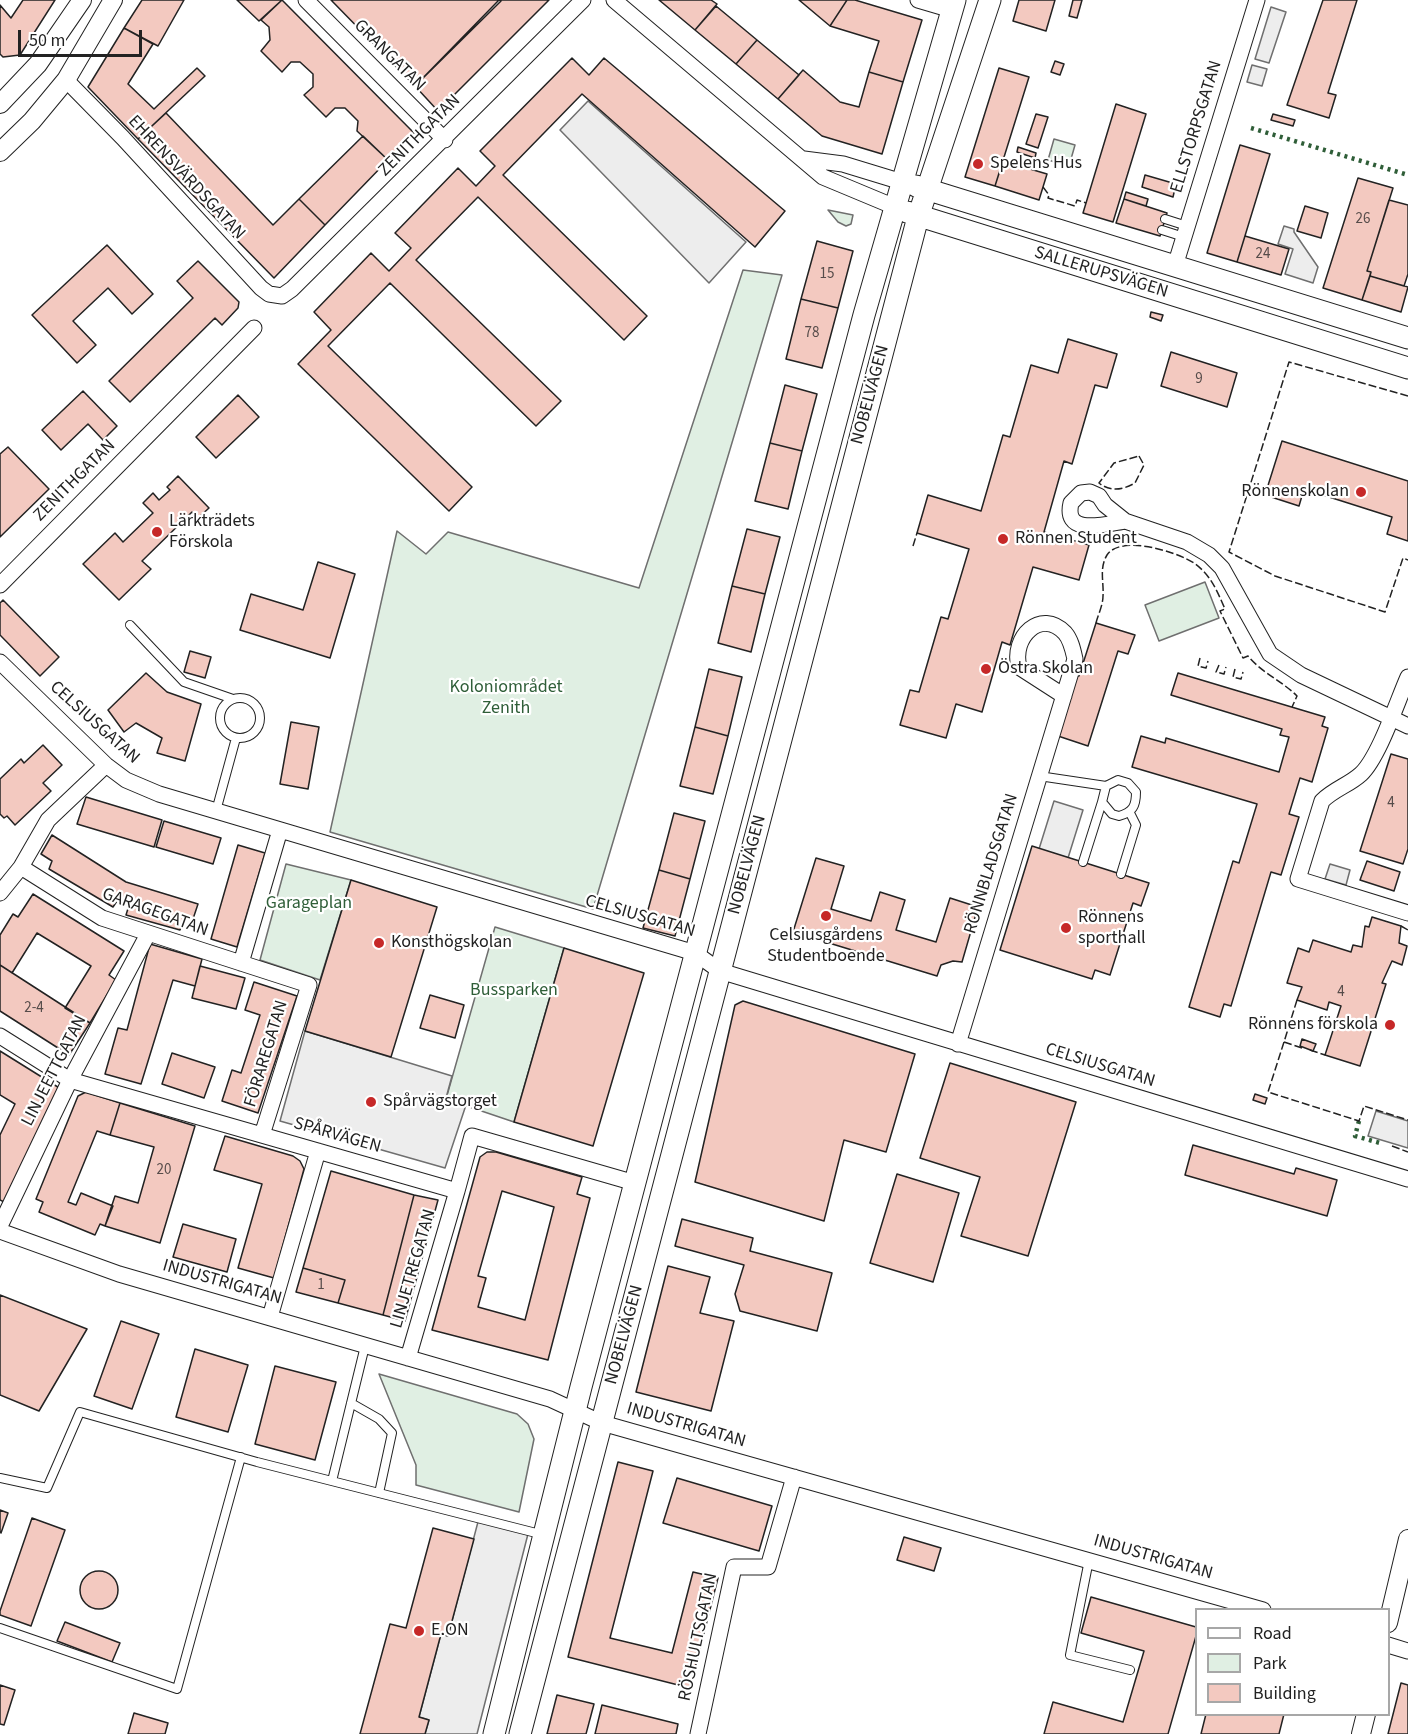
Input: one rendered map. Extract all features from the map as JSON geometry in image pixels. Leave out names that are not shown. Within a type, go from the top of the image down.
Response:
[{"type":"main road","name":"NOBELVÄGEN","points":[[520,1734],[918,217],[990,0]]},
{"type":"main road","name":"NOBELVÄGEN","points":[[494,1734],[575,1410],[864,315],[953,5]]},
{"type":"main road","name":"SALLERUPSVÄGEN","points":[[902,182],[1408,338]]},
{"type":"main road","name":"SALLERUPSVÄGEN","points":[[895,207],[918,217],[1408,368]]},
{"type":"street","points":[[2,99],[38,64],[82,0]]},
{"type":"street","points":[[0,152],[32,121],[66,80],[113,0]]},
{"type":"street","name":"GRANGATAN","points":[[306,0],[446,140]]},
{"type":"street","name":"ZENITHGATAN","points":[[282,296],[292,289],[446,140],[583,0]]},
{"type":"street","name":"SALLERUPSVÄGEN","points":[[614,0],[823,177],[895,207]]},
{"type":"street","points":[[918,0],[953,5]]},
{"type":"street","name":"ELLSTORPSGATAN","points":[[1175,266],[1257,0]]},
{"type":"street","name":"EHRENSVÄRDSGATAN","points":[[66,80],[123,138],[261,288],[269,294],[282,296]]},
{"type":"street","name":"SALLERUPSVÄGEN","points":[[804,159],[843,164],[902,182]]},
{"type":"street","name":"ZENITHGATAN","points":[[0,585],[254,328]]},
{"type":"street","points":[[1125,521],[1187,542],[1209,555],[1222,568],[1270,654],[1301,675],[1408,726]]},
{"type":"street","name":"RÖNNBLADSGATAN","points":[[958,1044],[1039,776],[1064,696],[1075,659],[1071,642],[1064,632],[1052,625],[1039,625],[1026,630],[1019,641],[1016,655],[1019,666],[1064,696]]},
{"type":"street","name":"CELSIUSGATAN","points":[[0,662],[106,765],[141,787],[695,953],[720,971],[1408,1179]]},
{"type":"street","points":[[1408,677],[1370,764],[1359,776],[1332,791],[1322,801],[1298,879],[1408,913]]},
{"type":"street","points":[[0,893],[21,867],[48,820],[106,765]]},
{"type":"street","points":[[241,963],[280,830]]},
{"type":"street","name":"GARAGEGATAN","points":[[21,867],[102,918],[309,985]]},
{"type":"street","name":"LINJEETTGATAN","points":[[0,1226],[70,1080],[148,934]]},
{"type":"street","name":"FÖRAREGATAN","points":[[262,1135],[309,985]]},
{"type":"street","name":"SPÅRVÄGEN","points":[[0,1036],[70,1080],[457,1191]]},
{"type":"street","points":[[457,1191],[472,1136],[635,1183]]},
{"type":"street","points":[[270,1317],[318,1151]]},
{"type":"street","name":"LINJETREGATAN","points":[[408,1358],[457,1191]]},
{"type":"street","name":"INDUSTRIGATAN","points":[[0,1231],[119,1274],[550,1399],[602,1423],[1256,1608]]},
{"type":"street","name":"RÖSHULTSGATAN","points":[[698,1734],[734,1567],[768,1567],[794,1477]]},
{"type":"street","points":[[1390,1619],[1408,1539]]},
{"type":"street","points":[[1390,1645],[1408,1651]]},
{"type":"street","points":[[1361,1734],[1366,1716]]},
{"type":"lane","points":[[1166,219],[1185,231]]},
{"type":"lane","points":[[1162,230],[1185,231]]},
{"type":"lane","points":[[130,625],[184,682],[233,699],[240,698],[252,702],[260,713],[261,720],[250,736],[236,738],[225,732],[220,720],[223,707],[233,699]]},
{"type":"lane","points":[[216,811],[236,738]]},
{"type":"lane","points":[[1039,776],[1106,786],[1118,780],[1128,783],[1136,792],[1136,805],[1130,813],[1119,816],[1112,814],[1102,802]]},
{"type":"lane","points":[[1083,862],[1106,786]]},
{"type":"lane","points":[[1121,874],[1136,825],[1130,813]]},
{"type":"lane","points":[[332,1481],[366,1346]]},
{"type":"lane","points":[[351,1403],[380,1419],[392,1433],[379,1492]]},
{"type":"lane","points":[[0,1478],[47,1488],[80,1412],[241,1457],[545,1536]]},
{"type":"lane","points":[[0,1628],[177,1689],[241,1457]]},
{"type":"lane","points":[[1089,1560],[1070,1655],[1130,1670]]},
{"type":"green space","points":[[1054,139],[1075,145],[1069,166],[1048,160]]},
{"type":"green space","points":[[828,210],[853,215],[851,224],[846,226],[838,222]]},
{"type":"green space","name":"Koloniområdet Zenith","points":[[743,270],[782,275],[593,909],[330,832],[397,531],[426,554],[448,532],[639,588]]},
{"type":"green space","points":[[1205,582],[1219,618],[1159,641],[1145,605]]},
{"type":"green space","name":"Garageplan","points":[[286,864],[351,880],[320,980],[260,960]]},
{"type":"green space","name":"Bussparken","points":[[495,927],[564,948],[514,1122],[446,1099]]},
{"type":"green space","points":[[379,1374],[517,1414],[528,1424],[534,1439],[519,1512],[416,1485],[416,1465]]},
{"type":"shaded area","points":[[1271,7],[1286,12],[1269,63],[1255,59]]},
{"type":"shaded area","points":[[1252,65],[1267,69],[1262,86],[1247,82]]},
{"type":"shaded area","points":[[588,101],[746,242],[709,283],[560,130]]},
{"type":"shaded area","points":[[1284,226],[1294,229],[1318,267],[1313,283],[1285,274],[1293,249],[1278,244]]},
{"type":"shaded area","points":[[1054,801],[1083,810],[1068,858],[1039,849]]},
{"type":"shaded area","points":[[1330,864],[1350,870],[1346,885],[1325,879]]},
{"type":"shaded area","name":"Spårvägstorget","points":[[305,1031],[452,1076],[446,1098],[466,1105],[445,1168],[280,1121]]},
{"type":"shaded area","points":[[1376,1111],[1408,1121],[1408,1148],[1368,1136]]},
{"type":"shaded area","points":[[479,1518],[529,1530],[477,1734],[425,1734],[429,1720],[419,1717],[441,1634],[448,1636]]},
{"type":"building","points":[[23,0],[55,0],[20,55],[3,57],[0,54],[0,5],[11,18]]},
{"type":"building","points":[[142,0],[184,0],[158,46],[124,28]]},
{"type":"building","points":[[237,0],[282,0],[259,21]]},
{"type":"building","points":[[282,0],[414,133],[388,160],[357,131],[358,121],[345,108],[335,108],[326,117],[304,95],[313,87],[313,74],[300,62],[291,62],[282,72],[261,51],[270,40],[269,27],[261,20]]},
{"type":"building","points":[[331,0],[499,0],[501,1],[415,86]]},
{"type":"building","points":[[499,0],[549,0],[438,111],[415,86]]},
{"type":"building","points":[[659,0],[711,0],[717,4],[695,30]]},
{"type":"building","points":[[799,0],[847,0],[830,26]]},
{"type":"building","points":[[847,0],[855,0],[922,20],[903,82],[869,72],[879,41],[830,26]]},
{"type":"building","points":[[1019,0],[1055,0],[1046,31],[1013,21]]},
{"type":"building","points":[[1073,0],[1082,0],[1077,18],[1069,16]]},
{"type":"building","points":[[1323,0],[1357,0],[1328,93],[1336,95],[1329,118],[1287,105]]},
{"type":"building","points":[[716,6],[757,40],[736,64],[695,30]]},
{"type":"building","points":[[124,28],[153,44],[128,84],[154,109],[197,68],[205,76],[138,139],[88,87]]},
{"type":"building","points":[[757,40],[799,75],[778,99],[736,64]]},
{"type":"building","points":[[572,58],[589,75],[604,58],[785,211],[755,247],[582,94],[503,175],[647,316],[624,340],[478,197],[416,260],[561,401],[536,426],[390,283],[328,346],[472,487],[449,511],[298,364],[331,330],[314,312],[371,253],[389,271],[411,248],[395,233],[458,168],[476,186],[495,166],[480,151]]},
{"type":"building","points":[[1055,61],[1064,64],[1060,75],[1051,72]]},
{"type":"building","points":[[999,68],[1029,77],[995,186],[965,177]]},
{"type":"building","points":[[803,70],[840,102],[859,107],[869,72],[903,82],[882,154],[822,136],[778,99]]},
{"type":"building","points":[[1116,104],[1146,114],[1113,222],[1083,213]]},
{"type":"building","points":[[166,113],[273,225],[299,199],[325,225],[274,278],[138,139]]},
{"type":"building","points":[[1036,114],[1048,117],[1038,148],[1026,144]]},
{"type":"building","points":[[1273,114],[1295,120],[1293,126],[1271,120]]},
{"type":"building","points":[[363,136],[388,160],[325,225],[299,199]]},
{"type":"building","points":[[1240,145],[1270,154],[1237,262],[1207,253]]},
{"type":"building","points":[[1018,147],[1036,153],[1035,158],[1017,152]]},
{"type":"building","points":[[1003,161],[1047,174],[1039,200],[995,186]]},
{"type":"building","points":[[1145,175],[1176,184],[1173,197],[1142,187]]},
{"type":"building","points":[[1358,178],[1393,188],[1367,271],[1371,272],[1362,300],[1323,288]]},
{"type":"building","points":[[1126,192],[1148,199],[1146,206],[1124,199]]},
{"type":"building","points":[[1124,199],[1167,213],[1160,236],[1116,223]]},
{"type":"building","points":[[1389,200],[1408,205],[1408,274],[1404,286],[1370,276],[1371,272],[1367,271]]},
{"type":"building","points":[[1305,206],[1328,213],[1321,238],[1297,231]]},
{"type":"building","points":[[1245,236],[1289,249],[1281,275],[1237,262]]},
{"type":"building","points":[[817,241],[853,251],[838,308],[801,299]]},
{"type":"building","points":[[107,245],[153,294],[132,314],[108,288],[73,321],[96,345],[77,363],[32,315]]},
{"type":"building","points":[[198,261],[239,302],[238,308],[222,325],[215,318],[130,402],[109,381],[193,298],[177,281]]},
{"type":"building","points":[[1370,276],[1408,287],[1401,312],[1362,300]]},
{"type":"building","points":[[801,299],[838,308],[822,368],[786,359]]},
{"type":"building","points":[[1151,312],[1163,315],[1161,321],[1150,317]]},
{"type":"building","name":"Rönnen Student","points":[[1068,339],[1117,354],[1107,388],[1095,385],[1072,464],[1064,461],[1044,532],[1089,545],[1079,580],[1033,567],[1010,645],[1002,642],[982,712],[956,704],[946,738],[900,725],[910,690],[919,692],[941,617],[948,619],[969,549],[917,533],[928,495],[981,511],[1003,435],[1010,437],[1031,365],[1058,373]]},
{"type":"building","points":[[1171,352],[1237,373],[1227,407],[1161,386]]},
{"type":"building","points":[[785,385],[817,394],[802,451],[770,443]]},
{"type":"building","points":[[83,391],[117,426],[103,440],[88,424],[61,450],[42,430]]},
{"type":"building","points":[[238,395],[259,417],[216,458],[196,437]]},
{"type":"building","name":"Rönnenskolan","points":[[1282,441],[1408,481],[1408,541],[1387,534],[1392,517],[1304,489],[1299,506],[1265,495]]},
{"type":"building","points":[[770,443],[802,451],[788,509],[755,501]]},
{"type":"building","points":[[8,447],[49,489],[0,537],[0,454]]},
{"type":"building","points":[[178,476],[209,508],[198,518],[192,512],[142,561],[151,569],[119,600],[83,564],[115,533],[123,542],[153,513],[143,503],[153,493],[159,500],[170,490],[167,487]]},
{"type":"building","points":[[747,529],[780,537],[765,594],[732,586]]},
{"type":"building","points":[[318,562],[355,574],[330,658],[240,630],[251,594],[303,610]]},
{"type":"building","points":[[732,586],[765,594],[751,652],[718,643]]},
{"type":"building","points":[[3,600],[59,657],[40,676],[0,635],[0,603]]},
{"type":"building","points":[[1096,623],[1135,635],[1128,654],[1118,651],[1088,746],[1055,735],[1074,674],[1079,676]]},
{"type":"building","points":[[190,651],[211,657],[205,678],[184,672]]},
{"type":"building","points":[[709,669],[742,677],[728,736],[695,727]]},
{"type":"building","points":[[146,673],[167,692],[201,704],[185,761],[157,753],[162,738],[136,723],[124,732],[108,710]]},
{"type":"building","points":[[1178,673],[1325,717],[1322,726],[1328,728],[1312,782],[1300,778],[1289,814],[1299,817],[1281,875],[1271,872],[1231,1006],[1224,1004],[1220,1017],[1189,1007],[1233,861],[1239,863],[1257,804],[1132,767],[1141,736],[1165,743],[1166,738],[1279,772],[1289,737],[1280,735],[1282,729],[1171,695]]},
{"type":"building","points":[[291,722],[319,727],[308,789],[280,784]]},
{"type":"building","points":[[695,727],[728,736],[713,794],[680,786]]},
{"type":"building","points":[[43,745],[62,765],[43,783],[51,791],[15,825],[7,816],[4,818],[0,814],[0,779],[21,759],[24,763]]},
{"type":"building","points":[[1391,754],[1408,759],[1408,849],[1403,864],[1360,851]]},
{"type":"building","points":[[86,797],[162,820],[154,847],[77,824]]},
{"type":"building","points":[[674,813],[705,821],[690,879],[659,870]]},
{"type":"building","points":[[164,821],[221,838],[213,864],[156,847]]},
{"type":"building","points":[[52,835],[126,882],[198,904],[193,919],[185,917],[180,930],[126,915],[130,902],[119,898],[113,907],[49,869],[52,861],[41,854]]},
{"type":"building","points":[[238,845],[265,853],[237,947],[211,939]]},
{"type":"building","name":"Rönnens sporthall","points":[[1032,846],[1149,883],[1141,906],[1133,903],[1110,975],[1095,970],[1092,979],[1000,950]]},
{"type":"building","name":"Celsiusgårdens Studentboende","points":[[816,858],[844,866],[831,909],[871,921],[880,892],[905,900],[896,930],[936,942],[950,898],[978,907],[962,962],[953,961],[941,965],[937,976],[793,932]]},
{"type":"building","points":[[1367,861],[1400,872],[1394,891],[1360,880]]},
{"type":"building","points":[[659,870],[690,879],[675,936],[643,928]]},
{"type":"building","name":"Konsthögskolan","points":[[351,880],[437,907],[391,1057],[305,1031]]},
{"type":"building","points":[[33,894],[124,951],[109,975],[116,980],[90,1023],[65,1008],[91,966],[37,933],[12,973],[0,965],[0,935],[13,914],[18,917]]},
{"type":"building","points":[[1372,917],[1401,926],[1399,943],[1407,946],[1402,965],[1392,961],[1382,983],[1386,984],[1360,1066],[1325,1055],[1341,1006],[1329,1002],[1327,1010],[1297,1000],[1302,987],[1287,983],[1298,948],[1309,952],[1313,940],[1351,952],[1353,945],[1362,947],[1365,926],[1369,927]]},
{"type":"building","points":[[150,944],[202,959],[195,986],[173,980],[141,1084],[105,1074],[118,1028],[127,1030]]},
{"type":"building","points":[[564,948],[644,973],[593,1146],[514,1122]]},
{"type":"building","points":[[0,965],[90,1023],[69,1055],[0,1011]]},
{"type":"building","points":[[200,966],[245,978],[236,1009],[192,998]]},
{"type":"building","points":[[254,982],[297,996],[258,1113],[222,1101],[232,1070],[241,1073],[260,1015],[245,1010]]},
{"type":"building","points":[[430,995],[464,1005],[455,1038],[420,1028]]},
{"type":"building","points":[[743,1001],[915,1054],[886,1152],[844,1140],[824,1221],[695,1182],[735,1005]]},
{"type":"building","points":[[1302,1039],[1316,1044],[1313,1051],[1300,1046]]},
{"type":"building","points":[[0,1051],[61,1089],[6,1203],[0,1200],[0,1135],[15,1104],[0,1095]]},
{"type":"building","points":[[172,1053],[215,1067],[204,1098],[162,1084]]},
{"type":"building","points":[[950,1063],[1076,1102],[1028,1256],[961,1236],[980,1177],[920,1158]]},
{"type":"building","points":[[86,1092],[120,1103],[110,1135],[97,1131],[68,1202],[76,1205],[81,1193],[113,1206],[105,1226],[100,1224],[95,1235],[39,1212],[43,1202],[36,1199],[78,1096]]},
{"type":"building","points":[[1255,1094],[1267,1098],[1265,1104],[1253,1100]]},
{"type":"building","points":[[120,1103],[195,1126],[160,1243],[105,1226],[115,1196],[138,1203],[154,1147],[110,1135]]},
{"type":"building","points":[[225,1136],[293,1156],[300,1161],[304,1169],[274,1278],[238,1268],[262,1184],[214,1170]]},
{"type":"building","points":[[1193,1145],[1294,1174],[1296,1168],[1337,1180],[1327,1216],[1185,1175]]},
{"type":"building","points":[[487,1152],[496,1152],[582,1177],[577,1194],[590,1198],[548,1360],[432,1330],[480,1157]],"holes":[[[502,1191],[554,1207],[525,1320],[478,1307],[486,1278],[478,1276]]]},
{"type":"building","points":[[331,1171],[414,1195],[383,1315],[338,1303],[345,1280],[303,1268]]},
{"type":"building","points":[[897,1174],[959,1193],[933,1282],[870,1263]]},
{"type":"building","points":[[414,1195],[438,1200],[405,1321],[383,1315]]},
{"type":"building","points":[[682,1219],[753,1238],[750,1251],[832,1273],[817,1331],[740,1311],[735,1294],[744,1265],[675,1246]]},
{"type":"building","points":[[183,1224],[236,1239],[227,1272],[173,1257]]},
{"type":"building","points":[[668,1266],[710,1277],[700,1313],[734,1321],[711,1411],[636,1392]]},
{"type":"building","points":[[303,1268],[345,1280],[338,1303],[296,1292]]},
{"type":"building","points":[[0,1295],[87,1329],[39,1411],[0,1395]]},
{"type":"building","points":[[121,1321],[159,1334],[132,1409],[94,1396]]},
{"type":"building","points":[[195,1349],[248,1365],[228,1432],[176,1417]]},
{"type":"building","points":[[275,1366],[336,1382],[315,1460],[255,1444]]},
{"type":"building","points":[[618,1462],[653,1471],[610,1638],[672,1653],[693,1572],[718,1578],[690,1688],[568,1657]]},
{"type":"building","points":[[677,1478],[772,1506],[759,1551],[663,1523]]},
{"type":"building","points":[[0,1510],[8,1513],[1,1533],[0,1532]]},
{"type":"building","points":[[32,1518],[65,1530],[31,1626],[0,1615],[0,1611]]},
{"type":"building","name":"E.ON","points":[[433,1528],[474,1539],[448,1636],[441,1634],[419,1717],[429,1720],[425,1734],[360,1734],[390,1624],[406,1628]]},
{"type":"building","points":[[904,1537],[941,1548],[934,1571],[897,1560]]},
{"type":"building","points":[[99,1571],[112,1577],[118,1590],[112,1603],[99,1609],[86,1603],[80,1590],[86,1577]]},
{"type":"building","points":[[1091,1597],[1195,1627],[1195,1640],[1168,1734],[1044,1734],[1053,1702],[1123,1722],[1144,1651],[1081,1633]]},
{"type":"building","points":[[65,1622],[120,1643],[112,1662],[57,1641]]},
{"type":"building","points":[[1401,1683],[1408,1685],[1408,1734],[1388,1734]]},
{"type":"building","points":[[0,1685],[15,1690],[4,1725],[0,1724]]},
{"type":"building","points":[[557,1695],[594,1704],[586,1734],[547,1734]]},
{"type":"building","points":[[602,1705],[678,1724],[676,1734],[595,1734]]},
{"type":"building","points":[[134,1713],[168,1723],[165,1734],[128,1734]]},
{"type":"building","points":[[1206,1716],[1284,1716],[1279,1734],[1201,1734]]},
{"type":"hedge","points":[[1251,128],[1408,175]]},
{"type":"hedge","points":[[1359,1121],[1355,1136],[1380,1143]]},
{"type":"fence","points":[[1043,187],[1049,195],[1048,198],[1075,206],[1077,200],[1086,203]]},
{"type":"fence","points":[[1408,396],[1289,362],[1229,552],[1275,576],[1385,612],[1403,558],[1408,560]]},
{"type":"fence","points":[[1139,456],[1144,465],[1135,483],[1117,489],[1108,488],[1099,483],[1114,463],[1139,456]]},
{"type":"fence","points":[[913,546],[917,533]]},
{"type":"fence","points":[[1096,623],[1103,599],[1102,575],[1107,555],[1114,549],[1136,545],[1175,554],[1194,563],[1205,573],[1225,609],[1220,611],[1243,658],[1248,656],[1297,696],[1292,707]]},
{"type":"fence","points":[[1200,658],[1198,666],[1206,668],[1208,661]]},
{"type":"fence","points":[[1219,665],[1216,672],[1224,674],[1226,667]]},
{"type":"fence","points":[[1235,669],[1233,677],[1241,679],[1243,672]]},
{"type":"fence","points":[[1401,926],[1408,930]]},
{"type":"fence","points":[[1297,1000],[1284,1042],[1302,1048]]},
{"type":"fence","points":[[1284,1042],[1268,1092],[1359,1121],[1364,1106],[1408,1120]]},
{"type":"fence","points":[[1310,1050],[1325,1055]]},
{"type":"fence","points":[[1392,1146],[1408,1152]]},
{"type":"place","name":"Spelens Hus","points":[[978,164]]},
{"type":"place","name":"Rönnenskolan","points":[[1361,492]]},
{"type":"place","name":"Lärkträdets Förskola","points":[[157,532]]},
{"type":"place","name":"Rönnen Student","points":[[1003,539]]},
{"type":"place","name":"Östra Skolan","points":[[986,669]]},
{"type":"place","name":"Celsiusgårdens Studentboende","points":[[826,916]]},
{"type":"place","name":"Rönnens sporthall","points":[[1066,928]]},
{"type":"place","name":"Konsthögskolan","points":[[379,943]]},
{"type":"place","name":"Rönnens förskola","points":[[1390,1025]]},
{"type":"place","name":"Spårvägstorget","points":[[371,1102]]},
{"type":"place","name":"E.ON","points":[[419,1631]]}]
